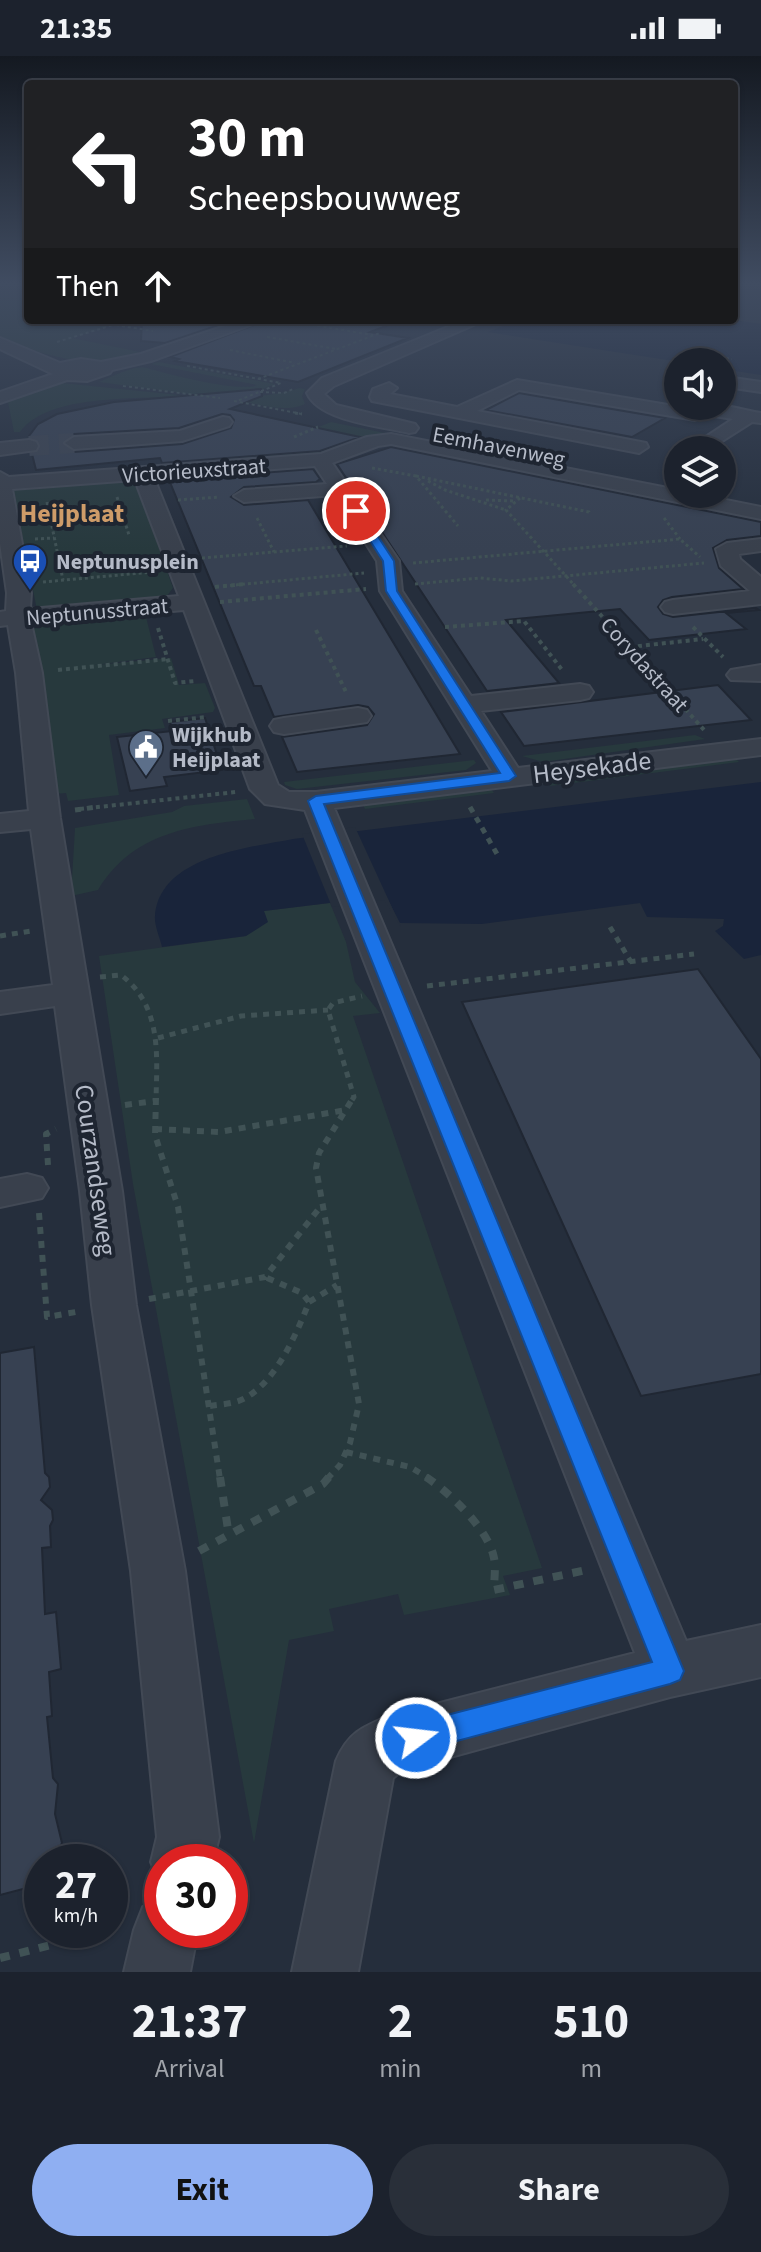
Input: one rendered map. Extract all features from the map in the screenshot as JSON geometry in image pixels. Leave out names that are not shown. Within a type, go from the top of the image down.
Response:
[{"type":"street","points":[[0,398],[65,371]]},
{"type":"street","points":[[75,371],[92,375],[102,371]]},
{"type":"street","name":"Eemhavenweg","points":[[354,371],[328,382],[315,393],[322,406],[390,424],[664,478]]},
{"type":"street","points":[[736,383],[761,387]]},
{"type":"street","points":[[456,414],[517,385],[664,410]]},
{"type":"street","points":[[389,388],[379,393],[378,397],[657,450]]},
{"type":"street","points":[[720,436],[755,417]]},
{"type":"street","points":[[673,428],[687,420]]},
{"type":"street","points":[[74,443],[182,436],[223,422]]},
{"type":"street","name":"Victorieuxstraat","points":[[0,482],[321,460],[337,458],[385,439],[761,513]]},
{"type":"street","points":[[0,449],[29,446]]},
{"type":"street","points":[[606,467],[657,450]]},
{"type":"street","points":[[321,460],[388,561],[390,577],[416,630],[509,776]]},
{"type":"street","points":[[143,474],[265,789]]},
{"type":"street","name":"Courzandseweg","points":[[0,482],[18,584],[9,618],[29,673],[45,816],[101,1191],[114,1305],[158,1571],[186,1844]]},
{"type":"street","points":[[244,496],[342,489]]},
{"type":"street","points":[[736,492],[761,497]]},
{"type":"street","points":[[761,545],[727,549],[729,561],[761,589]]},
{"type":"street","name":"Neptunusstraat","points":[[9,618],[150,606],[182,575]]},
{"type":"street","points":[[673,607],[761,597]]},
{"type":"street","points":[[464,705],[580,692]]},
{"type":"street","points":[[284,726],[358,716]]},
{"type":"street","name":"Heysekade","points":[[265,789],[272,797],[322,814],[509,776],[761,747]]},
{"type":"street","points":[[322,814],[670,1671]]},
{"type":"street","points":[[0,823],[45,816]]},
{"type":"street","points":[[0,1003],[71,987]]},
{"type":"street","points":[[325,1972],[366,1761],[389,1745],[670,1671],[761,1651]]},
{"type":"street","points":[[157,1972],[162,1948]]},
{"type":"path","points":[[217,371],[281,383],[236,401]]},
{"type":"path","points":[[258,379],[277,371]]},
{"type":"path","points":[[321,460],[416,476],[589,512],[590,515]]},
{"type":"path","points":[[111,476],[129,535]]},
{"type":"path","points":[[416,476],[453,493],[514,501]]},
{"type":"path","points":[[416,476],[458,526]]},
{"type":"path","points":[[43,481],[63,580]]},
{"type":"path","points":[[154,502],[244,496],[274,552]]},
{"type":"path","points":[[481,499],[506,510],[520,498]]},
{"type":"path","name":"Corydastraat","points":[[506,510],[725,752]]},
{"type":"path","points":[[18,584],[182,575],[369,573],[390,577],[408,564],[680,539],[706,563],[511,581],[480,578],[182,575]]},
{"type":"path","points":[[182,575],[274,552],[376,543]]},
{"type":"path","points":[[150,606],[175,683],[223,678]]},
{"type":"path","points":[[673,607],[704,639],[751,674]]},
{"type":"path","points":[[416,630],[524,621],[580,692]]},
{"type":"path","points":[[316,630],[358,716]]},
{"type":"path","points":[[629,647],[704,639]]},
{"type":"path","points":[[29,673],[168,659]]},
{"type":"path","points":[[45,816],[265,789]]},
{"type":"path","points":[[469,806],[497,854]]},
{"type":"path","points":[[610,927],[631,962]]},
{"type":"path","points":[[328,1010],[333,1003],[391,989],[474,983],[694,954]]},
{"type":"path","points":[[71,987],[121,975],[131,979],[158,1038],[155,1129],[178,1207],[229,1536]]},
{"type":"path","points":[[158,1038],[241,1016],[328,1010]]},
{"type":"path","points":[[158,1571],[323,1484],[340,1465],[346,1452],[359,1404],[316,1168],[319,1153],[354,1097],[328,1010]]},
{"type":"path","points":[[155,1129],[219,1132],[347,1110]]},
{"type":"path","points":[[265,1277],[302,1293],[309,1302]]},
{"type":"path","points":[[210,1406],[244,1399],[257,1390],[303,1320],[309,1302],[337,1285]]},
{"type":"path","points":[[346,1452],[410,1467],[448,1491],[473,1520],[494,1556],[494,1590],[626,1561]]},
{"type":"path","points":[[0,1958],[39,1948]]},
{"type":"shaded area","points":[[125,371],[159,371],[218,384],[257,385],[188,371],[209,371],[275,384],[235,400],[99,382]]},
{"type":"shaded area","points":[[62,383],[189,396],[74,404],[52,410],[34,419],[20,432],[14,432],[8,402]]},
{"type":"shaded area","points":[[305,389],[302,396],[305,404],[298,407],[273,407],[241,401],[284,392]]},
{"type":"shaded area","points":[[331,422],[385,433],[334,456],[202,464],[249,455]]},
{"type":"shaded area","points":[[134,477],[173,588],[166,597],[37,610],[12,486]]},
{"type":"shaded area","points":[[145,613],[156,657],[95,665],[171,658],[179,685],[205,683],[215,708],[213,712],[162,719],[165,728],[109,735],[119,795],[68,801],[66,793],[55,794],[30,630],[57,621]]},
{"type":"shaded area","points":[[695,735],[705,739],[543,762],[522,756]]},
{"type":"shaded area","points":[[733,756],[739,762],[550,786],[545,780]]},
{"type":"shaded area","points":[[474,760],[476,763],[466,770],[297,789],[284,782]]},
{"type":"shaded area","points":[[489,786],[494,793],[365,809],[361,801]]},
{"type":"shaded area","points":[[247,799],[255,819],[209,824],[147,843],[113,870],[98,890],[71,896],[75,828],[172,812],[184,806]]},
{"type":"shaded area","points":[[330,903],[346,942],[355,982],[380,1013],[353,1016],[542,1568],[503,1576],[510,1595],[404,1615],[398,1594],[329,1609],[334,1631],[289,1640],[254,1843],[133,1184],[99,956],[246,936],[263,911]]},
{"type":"water","points":[[738,371],[761,371],[761,375]]},
{"type":"water","points":[[761,782],[761,955],[744,959],[715,931],[723,926],[724,919],[647,917],[640,903],[482,924],[400,923],[386,896],[264,911],[268,922],[246,936],[162,947],[156,927],[155,916],[161,896],[172,880],[209,858],[231,851],[293,839]]},
{"type":"pier","points":[[355,827],[401,927],[384,900],[332,907],[302,834]]},
{"type":"building","points":[[236,371],[324,371],[298,382]]},
{"type":"building","points":[[261,389],[262,396],[230,409],[360,437],[320,451],[162,463],[160,458],[36,470],[32,454],[39,451],[41,445],[29,436],[38,424],[57,414],[114,402]],"holes":[[[222,414],[230,415],[234,420],[231,428],[182,444],[74,452],[62,444],[74,434],[179,428]]]},
{"type":"building","points":[[519,393],[664,419],[632,437],[486,410]]},
{"type":"building","points":[[391,447],[664,502],[664,508],[692,508],[761,522],[761,536],[727,540],[713,548],[719,568],[743,589],[672,597],[663,600],[658,607],[663,614],[673,617],[759,610],[726,613],[746,629],[649,640],[620,609],[506,620],[559,683],[487,691],[337,464]]},
{"type":"building","points":[[313,469],[320,479],[316,482],[244,487],[231,497],[244,505],[308,500],[460,754],[297,772],[282,737],[367,725],[374,714],[368,707],[358,705],[274,717],[261,686],[254,686],[169,480]]},
{"type":"building","points":[[718,685],[751,720],[524,746],[501,712]]},
{"type":"building","points":[[205,718],[222,770],[164,777],[167,786],[130,791],[117,737],[173,731],[170,722]]},
{"type":"building","points":[[698,969],[761,1059],[761,1374],[641,1396],[462,1002]]},
{"type":"building","points":[[34,1347],[45,1473],[49,1477],[50,1487],[41,1500],[52,1510],[53,1520],[50,1526],[51,1547],[42,1548],[45,1614],[56,1612],[61,1669],[49,1672],[52,1716],[47,1717],[53,1778],[58,1784],[55,1814],[62,1843],[24,1844],[24,1889],[0,1895],[0,1353]]},
{"type":"tunnel","points":[[29,446],[74,443]]},
{"type":"place","name":"Neptunusplein","points":[[30,592]]},
{"type":"place","name":"Wijkhub Heijplaat","points":[[146,778]]},
{"type":"district","name":"Heijplaat","points":[[72,513]]},
{"type":"route","points":[[356,511],[388,561],[391,591],[509,776],[316,801],[670,1671],[416,1738]]}]
